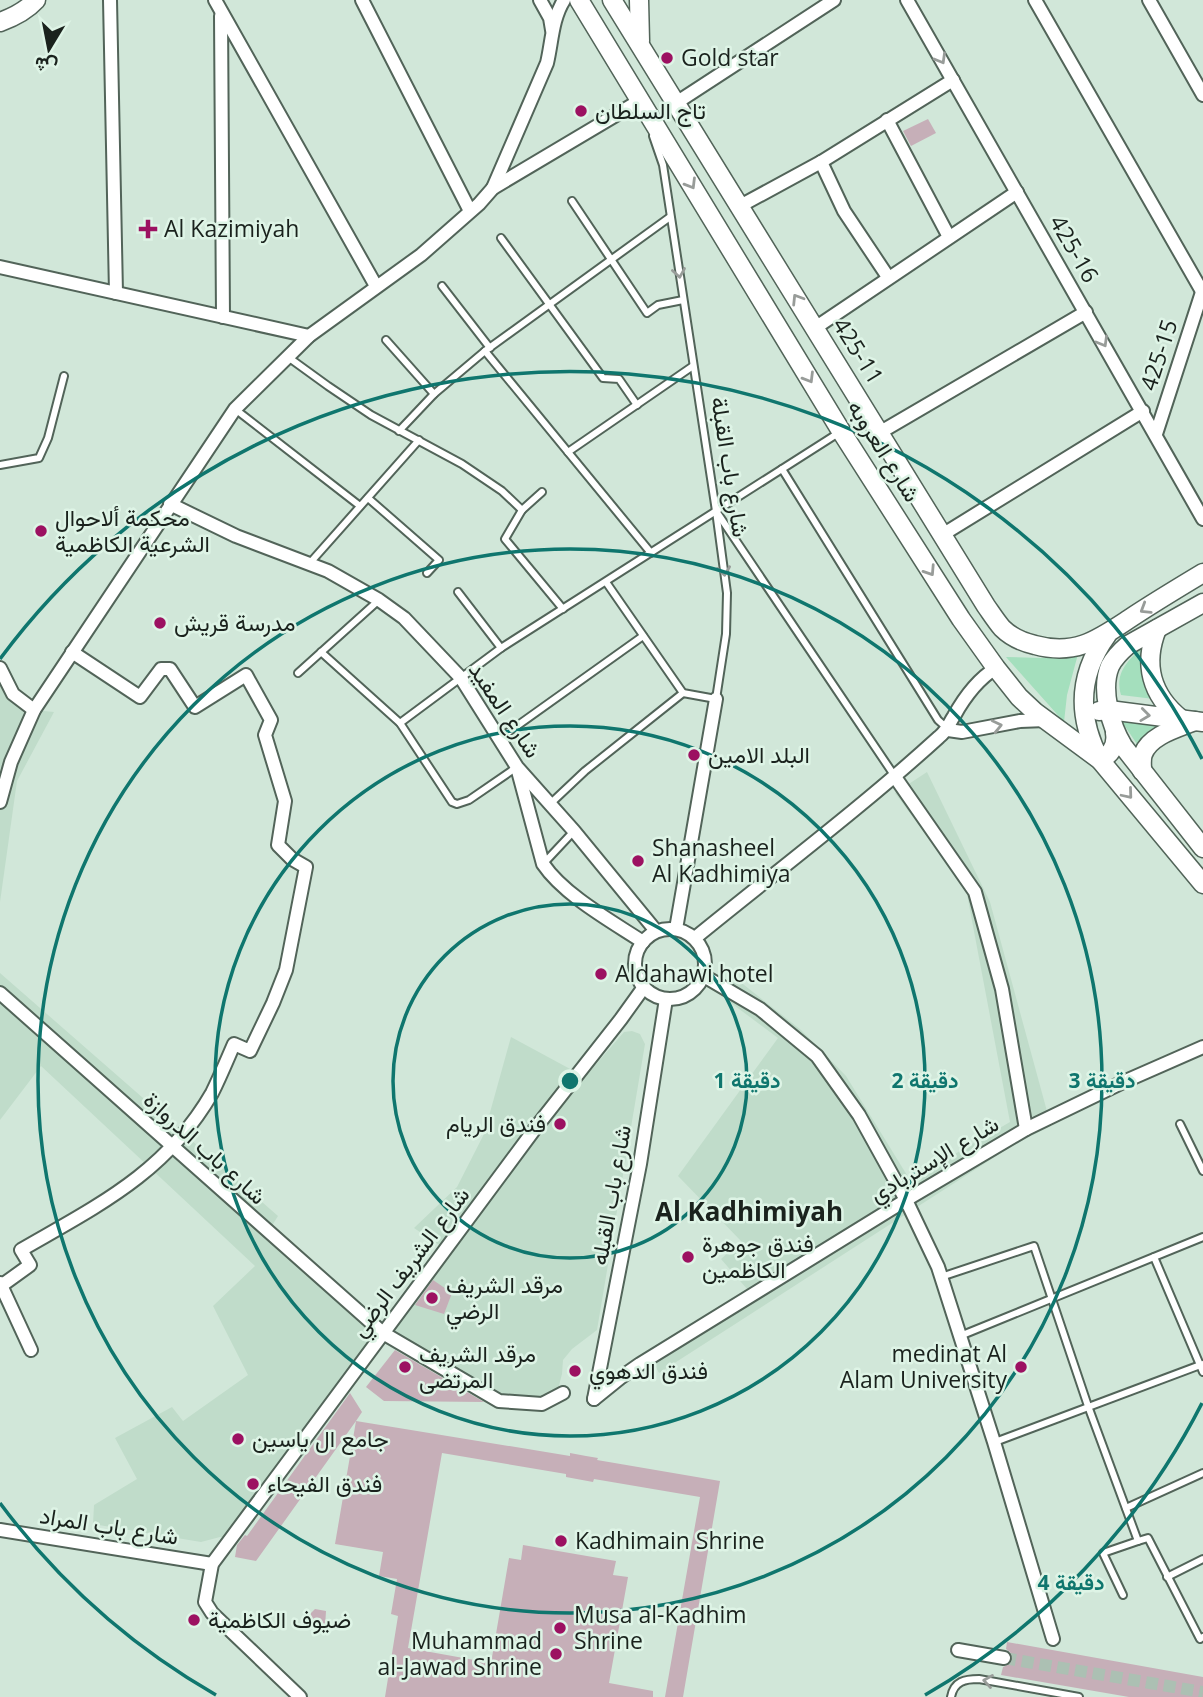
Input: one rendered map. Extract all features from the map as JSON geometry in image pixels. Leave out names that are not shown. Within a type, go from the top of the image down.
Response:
[{"type":"street","points":[[0,22],[14,17],[36,0]]},
{"type":"street","points":[[110,0],[116,293]]},
{"type":"street","points":[[362,0],[470,211]]},
{"type":"street","points":[[540,0],[550,18],[552,34]]},
{"type":"street","points":[[493,188],[547,63],[555,21],[564,0]]},
{"type":"street","name":"شارع العروبه","points":[[579,0],[841,431],[961,619],[1019,697],[1104,765],[1203,884]]},
{"type":"street","name":"425-11","points":[[612,0],[942,536],[1002,628],[1020,641],[1051,648],[1075,648],[1109,633],[1203,573]]},
{"type":"street","points":[[639,0],[640,44]]},
{"type":"street","points":[[676,103],[834,0]]},
{"type":"street","name":"425-16","points":[[907,0],[1203,519]]},
{"type":"street","points":[[1035,0],[1203,292]]},
{"type":"street","points":[[1149,0],[1203,95]]},
{"type":"street","points":[[218,6],[223,317]]},
{"type":"street","points":[[218,6],[376,286]]},
{"type":"street","points":[[740,206],[821,162],[953,80]]},
{"type":"street","points":[[0,802],[11,762],[34,710],[235,409],[309,336],[421,255],[493,188],[636,103]]},
{"type":"street","points":[[887,120],[949,237]]},
{"type":"street","points":[[821,162],[844,211],[888,277]]},
{"type":"street","points":[[814,328],[1017,192]]},
{"type":"street","points":[[0,267],[309,336]]},
{"type":"street","name":"425-15","points":[[1156,434],[1203,292]]},
{"type":"street","points":[[879,433],[1086,312]]},
{"type":"street","points":[[942,536],[1143,411]]},
{"type":"street","name":"شارع المفيد","points":[[170,504],[236,536],[328,571],[379,600],[404,618],[461,678],[517,767],[574,831],[656,931]]},
{"type":"street","points":[[1104,765],[1114,747],[1115,733],[1109,710],[1107,677],[1110,666],[1128,645],[1203,603]]},
{"type":"street","points":[[1157,629],[1150,652],[1151,674],[1159,694],[1172,712],[1193,721]]},
{"type":"street","name":"425-11","points":[[1104,765],[1089,737],[1083,712],[1083,695],[1091,662],[1109,633]]},
{"type":"street","points":[[32,1350],[1,1285],[30,1265],[21,1250],[102,1203],[153,1166],[189,1128],[212,1092],[234,1044],[250,1051],[286,970],[306,867],[292,859],[278,845],[285,801],[265,735],[271,720],[246,675],[195,707],[170,669],[161,669],[140,697],[72,652]]},
{"type":"street","points":[[0,668],[13,694],[34,710]]},
{"type":"street","points":[[695,937],[895,777],[948,730],[963,701],[984,675],[996,668]]},
{"type":"street","name":"شارع باب القبلة","points":[[676,929],[716,699]]},
{"type":"street","points":[[1083,712],[1109,710],[1193,721]]},
{"type":"street","points":[[948,730],[962,732],[1020,721],[1045,720]]},
{"type":"street","points":[[1137,765],[1154,741],[1193,721]]},
{"type":"street","points":[[1115,733],[1203,848]]},
{"type":"street","points":[[1104,765],[1117,757],[1125,756],[1137,765]]},
{"type":"street","points":[[517,767],[543,864],[550,875],[643,942]]},
{"type":"street","points":[[895,777],[975,892],[1002,989],[1026,1129]]},
{"type":"street","points":[[676,929],[695,937],[705,955],[706,966],[698,986],[689,994],[666,999],[644,988],[635,967],[636,955],[643,942],[656,931],[676,929]]},
{"type":"street","points":[[704,976],[760,1009],[817,1056],[859,1115],[906,1200],[938,1267],[1053,1639]]},
{"type":"street","name":"شارع الشريف الرضي","points":[[212,1563],[529,1136],[644,988]]},
{"type":"street","name":"شارع باب الدروازة","points":[[0,993],[383,1333],[499,1401],[542,1404],[563,1393]]},
{"type":"street","name":"شارع باب القبله","points":[[594,1399],[640,1164],[666,999]]},
{"type":"street","name":"شارع الإستربادي","points":[[594,1399],[640,1364],[1026,1129],[1203,1047]]},
{"type":"street","name":"شارع باب المراد","points":[[0,1530],[212,1563]]},
{"type":"street","points":[[212,1563],[205,1602],[212,1613],[300,1697]]},
{"type":"street","points":[[958,1650],[1004,1658]]},
{"type":"lane","name":"شارع باب القبلة","points":[[579,0],[652,134],[663,165],[727,593],[726,634],[716,699]]},
{"type":"lane","points":[[572,201],[647,313],[658,305],[683,300]]},
{"type":"lane","points":[[399,431],[434,394],[487,349],[670,217]]},
{"type":"lane","points":[[501,238],[603,378],[619,379],[636,405]]},
{"type":"lane","points":[[442,286],[487,349],[651,553]]},
{"type":"lane","points":[[386,340],[434,394]]},
{"type":"lane","points":[[288,357],[352,403],[482,477],[522,510]]},
{"type":"lane","points":[[568,452],[693,366]]},
{"type":"lane","points":[[0,466],[39,458],[48,438],[64,376]]},
{"type":"lane","points":[[235,409],[360,506]]},
{"type":"lane","points":[[400,723],[501,648],[841,431]]},
{"type":"lane","points":[[309,564],[418,440]]},
{"type":"lane","points":[[782,470],[938,720],[948,730]]},
{"type":"lane","points":[[542,492],[522,510],[505,540],[563,609]]},
{"type":"lane","points":[[368,498],[439,560],[427,573]]},
{"type":"lane","points":[[716,511],[895,777]]},
{"type":"lane","points":[[606,582],[682,693],[716,699]]},
{"type":"lane","points":[[458,592],[501,648]]},
{"type":"lane","points":[[298,673],[379,600]]},
{"type":"lane","points":[[500,738],[643,636]]},
{"type":"lane","points":[[321,652],[400,723],[452,802],[457,804],[469,800],[517,767]]},
{"type":"lane","points":[[550,805],[585,771],[682,693]]},
{"type":"lane","points":[[543,864],[574,831]]},
{"type":"lane","points":[[1180,1124],[1203,1171]]},
{"type":"lane","points":[[960,1336],[1203,1237]]},
{"type":"lane","points":[[941,1277],[1034,1246],[1088,1406],[1138,1541]]},
{"type":"lane","points":[[994,1442],[1202,1367],[1154,1257]]},
{"type":"lane","points":[[1126,1508],[1203,1473]]},
{"type":"lane","points":[[1123,1595],[1103,1553],[1148,1538],[1200,1639],[1203,1637]]},
{"type":"lane","points":[[1167,1577],[1203,1559]]},
{"type":"lane","points":[[951,1697],[955,1686],[965,1679],[979,1679],[1079,1697]]},
{"type":"shaded area","points":[[0,668],[34,710],[54,712],[17,781],[0,902]]},
{"type":"shaded area","points":[[927,772],[990,902],[1051,1126],[1015,1144],[659,1373],[649,1354],[747,1289],[721,1259],[741,1241],[678,1176],[778,1038],[723,997],[734,977],[801,1030],[846,1076],[910,1180],[1010,1122],[966,889],[895,793]]},
{"type":"shaded area","points":[[0,973],[278,1216],[268,1232],[278,1245],[378,1340],[230,1539],[220,1537],[201,1542],[93,1524],[94,1505],[137,1479],[115,1438],[172,1407],[183,1421],[248,1375],[213,1306],[255,1266],[41,1066],[0,1120]]},
{"type":"shaded area","points":[[624,1032],[640,1034],[645,1044],[597,1330],[572,1349],[563,1360],[556,1397],[546,1400],[507,1396],[391,1330],[448,1251],[414,1228],[457,1187],[484,1134],[511,1037],[585,1077]]},
{"type":"green space","points":[[1141,648],[1143,671],[1154,699],[1121,695],[1121,674],[1126,664]]},
{"type":"green space","points":[[1078,654],[1067,695],[1064,722],[1006,657],[1042,658]]},
{"type":"green space","points":[[1118,716],[1176,724],[1141,750]]},
{"type":"building","points":[[928,119],[936,133],[911,146],[903,131]]},
{"type":"building","name":"مرقد الشريف الرضي","points":[[433,1280],[452,1293],[444,1314],[415,1305]]},
{"type":"building","name":"مرقد الشريف المرتضى","points":[[395,1350],[484,1402],[384,1401],[366,1387]]},
{"type":"building","points":[[350,1393],[362,1412],[356,1421],[256,1561],[235,1557],[237,1545],[247,1536]]},
{"type":"building","points":[[356,1421],[570,1456],[570,1453],[720,1481],[683,1697],[665,1697],[700,1497],[594,1479],[593,1482],[566,1477],[566,1474],[442,1453],[408,1648],[491,1663],[509,1558],[521,1560],[523,1545],[616,1561],[613,1575],[628,1577],[609,1683],[653,1691],[653,1697],[385,1697],[398,1616],[391,1614],[397,1579],[379,1576],[383,1552],[335,1544]]},
{"type":"building","points":[[315,1609],[326,1611],[325,1627],[310,1624],[311,1613]]},
{"type":"building","points":[[1007,1642],[1203,1677],[1203,1697],[1129,1697],[1001,1675],[1003,1667],[1013,1659],[1006,1649]]},
{"type":"tunnel","points":[[1004,1658],[1203,1692]]},
{"type":"place","name":"Gold star","points":[[667,58]]},
{"type":"place","name":"تاج السلطان","points":[[581,111]]},
{"type":"place","name":"Al Kazimiyah","points":[[148,229]]},
{"type":"place","name":"محكمة ألاحوال الشرعية الكاظمية","points":[[41,531]]},
{"type":"place","name":"مدرسة قريش","points":[[160,623]]},
{"type":"place","name":"البلد الامين","points":[[694,755]]},
{"type":"place","name":"Shanasheel Al Kadhimiya","points":[[638,861]]},
{"type":"place","name":"Aldahawi hotel","points":[[601,974]]},
{"type":"place","name":"فندق الريام","points":[[560,1124]]},
{"type":"place","name":"فندق جوهرة الكاظمين","points":[[688,1257]]},
{"type":"place","name":"مرقد الشريف الرضي","points":[[432,1298]]},
{"type":"place","name":"مرقد الشريف المرتضى","points":[[405,1367]]},
{"type":"place","name":"medinat Al Alam University","points":[[1021,1367]]},
{"type":"place","name":"فندق الدهوي","points":[[575,1371]]},
{"type":"place","name":"جامع ال ياسين","points":[[238,1439]]},
{"type":"place","name":"فندق الفيحاء","points":[[253,1484]]},
{"type":"place","name":"Kadhimain Shrine","points":[[561,1541]]},
{"type":"place","name":"ضيوف الكاظمية","points":[[194,1620]]},
{"type":"place","name":"Musa al-Kadhim Shrine","points":[[560,1628]]},
{"type":"place","name":"Muhammad al-Jawad Shrine","points":[[556,1654]]},
{"type":"district","name":"Al Kadhimiyah","points":[[749,1212]]}]
